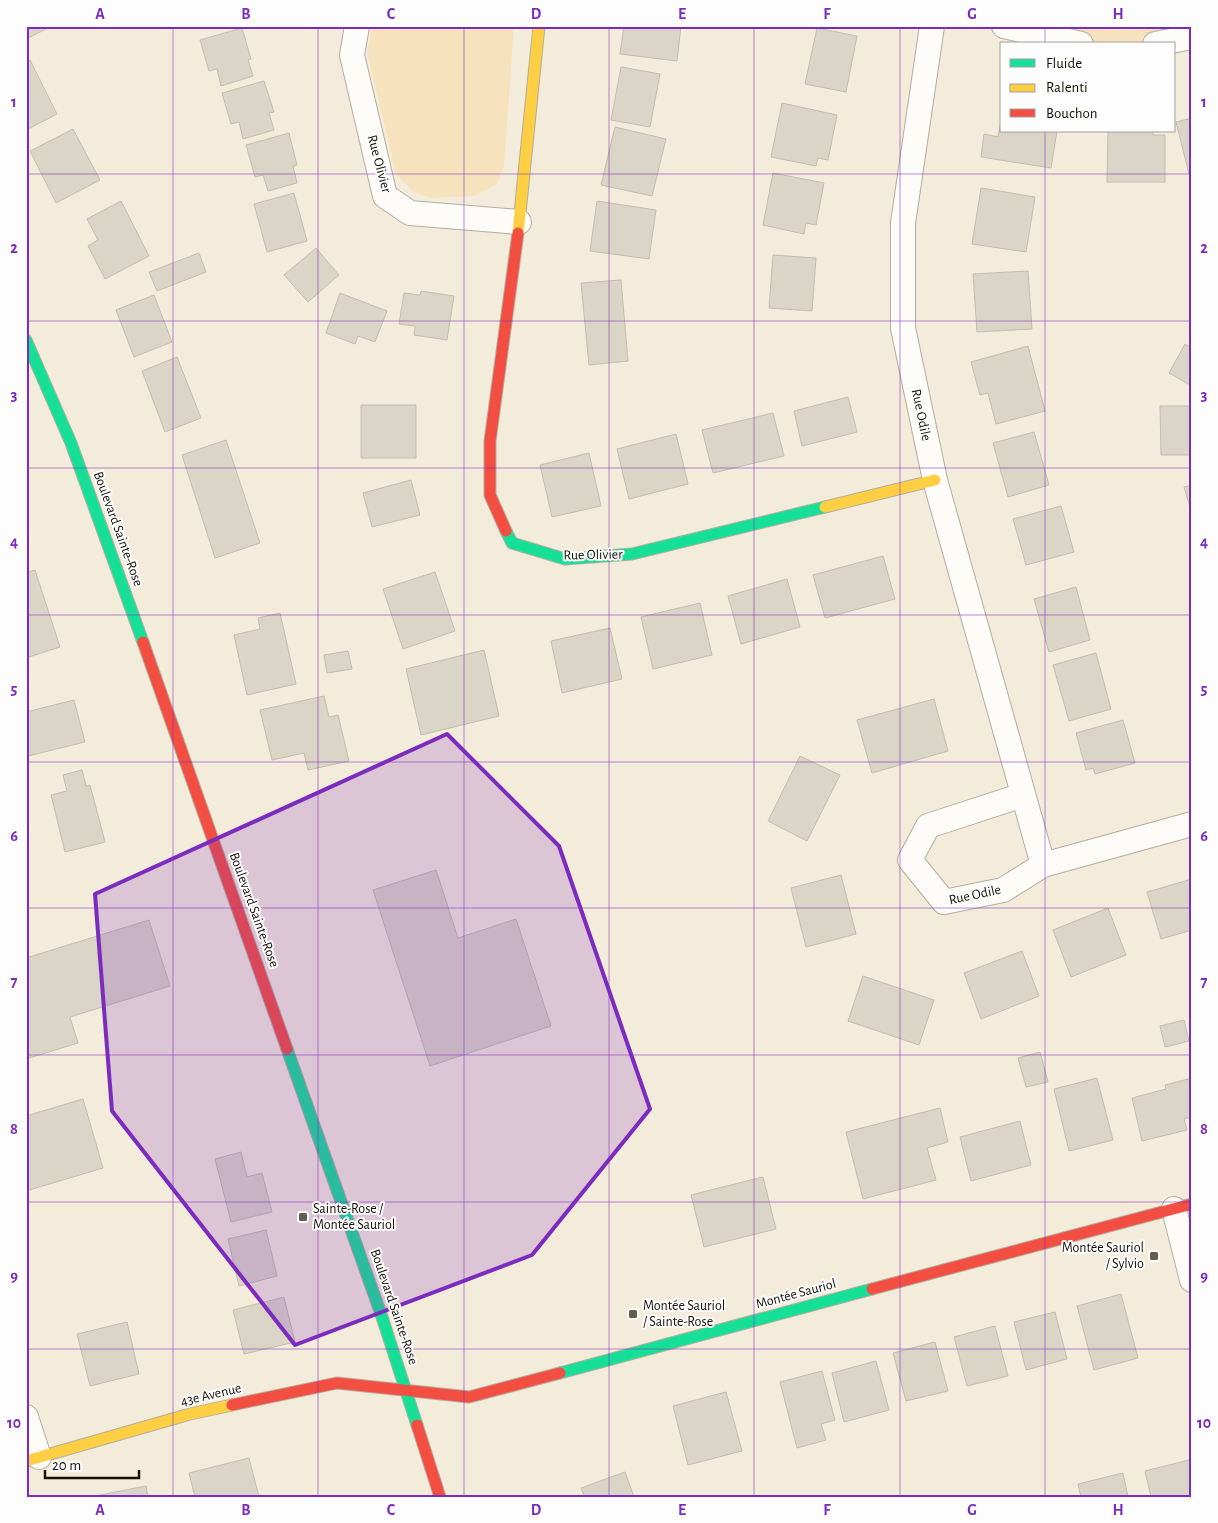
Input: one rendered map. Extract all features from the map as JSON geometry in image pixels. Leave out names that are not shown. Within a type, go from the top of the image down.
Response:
[{"type":"street","name":"Rue Olivier","points":[[357,26],[352,55],[385,196],[410,213],[519,222]]},
{"type":"street","name":"Rue Olivier","points":[[539,26],[519,222],[490,441],[490,495],[512,543],[566,559],[632,554],[935,480]]},
{"type":"street","name":"Rue Odile","points":[[932,26],[903,223],[903,328],[935,480],[1043,865]]},
{"type":"street","points":[[1004,26],[1072,42]]},
{"type":"street","points":[[1166,42],[1192,37]]},
{"type":"street","name":"Boulevard Sainte-Rose","points":[[26,340],[67,435],[98,515],[369,1280],[407,1391],[440,1497]]},
{"type":"street","name":"Rue Odile","points":[[1023,795],[928,826],[910,860],[944,902],[1003,890],[1043,865],[1192,824]]},
{"type":"street","points":[[1183,1206],[1192,1280]]},
{"type":"street","name":"Montée Sauriol","points":[[407,1391],[468,1397],[1183,1206]]},
{"type":"street","name":"43e Avenue","points":[[33,1459],[190,1414],[337,1383],[407,1391]]},
{"type":"street","points":[[26,1417],[33,1459]]},
{"type":"highlighted area","points":[[447,734],[559,846],[650,1109],[532,1255],[295,1345],[112,1111],[95,894]]},
{"type":"shaded area","points":[[376,26],[514,26],[504,166],[497,184],[475,196],[432,198],[415,193],[396,174],[367,52],[372,29]]},
{"type":"shaded area","points":[[1004,26],[1192,26],[1159,42],[1072,42]]},
{"type":"building","points":[[26,26],[52,26],[26,39]]},
{"type":"building","points":[[624,26],[681,26],[677,61],[620,54]]},
{"type":"building","points":[[242,28],[251,59],[248,60],[253,76],[221,86],[217,69],[209,71],[200,40]]},
{"type":"building","points":[[817,28],[857,36],[846,92],[805,84]]},
{"type":"building","points":[[30,60],[57,114],[26,130],[26,62]]},
{"type":"building","points":[[621,67],[660,74],[650,127],[611,120]]},
{"type":"building","points":[[264,81],[274,112],[269,113],[274,130],[243,139],[239,122],[231,124],[222,93]]},
{"type":"building","points":[[782,103],[837,115],[828,160],[818,158],[816,166],[771,157]]},
{"type":"building","points":[[1192,118],[1192,178],[1190,178],[1176,122]]},
{"type":"building","points":[[1000,126],[1000,132],[1057,132],[1051,168],[981,157],[984,134],[998,137]]},
{"type":"building","points":[[615,127],[666,139],[652,196],[601,185]]},
{"type":"building","points":[[73,129],[100,180],[56,203],[30,151]]},
{"type":"building","points":[[1108,132],[1153,132],[1153,135],[1165,135],[1165,182],[1107,182]]},
{"type":"building","points":[[289,133],[297,165],[293,166],[297,183],[268,191],[263,175],[255,177],[246,145]]},
{"type":"building","points":[[773,173],[824,183],[816,225],[806,223],[804,234],[763,225]]},
{"type":"building","points":[[981,188],[1035,197],[1026,252],[972,244]]},
{"type":"building","points":[[294,193],[307,241],[267,252],[254,204]]},
{"type":"building","points":[[121,201],[149,256],[105,279],[88,246],[98,240],[87,219]]},
{"type":"building","points":[[597,201],[656,210],[649,259],[590,251]]},
{"type":"building","points":[[316,248],[339,275],[308,302],[284,275]]},
{"type":"building","points":[[199,253],[206,272],[157,291],[149,272]]},
{"type":"building","points":[[773,255],[816,258],[812,311],[769,308]]},
{"type":"building","points":[[1028,271],[1032,329],[977,332],[973,274]]},
{"type":"building","points":[[621,280],[628,361],[589,365],[581,283]]},
{"type":"building","points":[[421,291],[454,296],[447,340],[414,335],[415,326],[399,324],[404,293],[420,295]]},
{"type":"building","points":[[340,293],[387,311],[375,342],[358,336],[355,344],[326,333]]},
{"type":"building","points":[[154,295],[172,342],[134,357],[116,310]]},
{"type":"building","points":[[1185,344],[1192,348],[1192,386],[1169,373]]},
{"type":"building","points":[[1028,346],[1045,411],[996,424],[988,393],[980,395],[971,362]]},
{"type":"building","points":[[177,357],[201,418],[165,432],[142,371]]},
{"type":"building","points":[[848,397],[857,432],[802,446],[794,411]]},
{"type":"building","points":[[361,405],[416,405],[416,458],[361,458]]},
{"type":"building","points":[[1160,406],[1192,406],[1192,455],[1161,455]]},
{"type":"building","points":[[773,413],[784,456],[713,473],[702,430]]},
{"type":"building","points":[[1034,432],[1049,485],[1008,497],[993,443]]},
{"type":"building","points":[[676,434],[688,484],[629,499],[617,449]]},
{"type":"building","points":[[226,440],[260,543],[215,558],[182,455]]},
{"type":"building","points":[[589,453],[601,506],[552,517],[540,465]]},
{"type":"building","points":[[411,480],[420,515],[372,527],[363,493]]},
{"type":"building","points":[[1192,485],[1192,514],[1184,487]]},
{"type":"building","points":[[1061,506],[1074,552],[1026,565],[1013,519]]},
{"type":"building","points":[[883,556],[895,599],[825,618],[813,575]]},
{"type":"building","points":[[35,570],[60,647],[26,658],[26,573]]},
{"type":"building","points":[[435,572],[455,631],[403,649],[383,589]]},
{"type":"building","points":[[787,579],[800,627],[741,644],[728,596]]},
{"type":"building","points":[[1076,587],[1090,640],[1049,652],[1034,599]]},
{"type":"building","points":[[700,603],[712,655],[653,669],[641,617]]},
{"type":"building","points":[[280,613],[296,684],[247,695],[234,635],[260,629],[258,618]]},
{"type":"building","points":[[610,628],[622,679],[562,693],[551,641]]},
{"type":"building","points":[[484,650],[499,716],[421,735],[406,669]]},
{"type":"building","points":[[348,651],[352,669],[327,673],[324,655]]},
{"type":"building","points":[[1096,653],[1111,709],[1069,721],[1053,665]]},
{"type":"building","points":[[324,696],[329,717],[338,715],[349,761],[308,770],[304,753],[272,760],[260,710]]},
{"type":"building","points":[[934,699],[948,751],[872,773],[857,720]]},
{"type":"building","points":[[74,700],[85,742],[28,756],[26,748],[26,712]]},
{"type":"building","points":[[1123,720],[1135,763],[1095,774],[1093,768],[1086,770],[1076,733]]},
{"type":"building","points":[[800,756],[840,775],[807,841],[768,821]]},
{"type":"building","points":[[82,770],[86,786],[90,785],[105,842],[65,852],[51,795],[67,791],[63,775]]},
{"type":"building","points":[[436,870],[458,938],[516,919],[551,1026],[430,1066],[373,890]]},
{"type":"building","points":[[841,875],[856,934],[806,947],[791,888]]},
{"type":"building","points":[[1192,879],[1192,930],[1161,939],[1147,892]]},
{"type":"building","points":[[1108,908],[1126,955],[1071,977],[1053,930]]},
{"type":"building","points":[[149,920],[170,986],[70,1017],[78,1043],[26,1059],[26,958]]},
{"type":"building","points":[[1022,951],[1039,996],[981,1019],[964,973]]},
{"type":"building","points":[[863,976],[934,1000],[919,1045],[848,1021]]},
{"type":"building","points":[[1184,1020],[1189,1041],[1165,1047],[1160,1026]]},
{"type":"building","points":[[1040,1052],[1048,1082],[1026,1087],[1018,1058]]},
{"type":"building","points":[[1097,1078],[1113,1140],[1069,1151],[1054,1089]]},
{"type":"building","points":[[1192,1078],[1192,1117],[1184,1119],[1187,1130],[1142,1141],[1132,1098],[1166,1089],[1165,1085]]},
{"type":"building","points":[[83,1099],[103,1168],[26,1191],[26,1116]]},
{"type":"building","points":[[940,1108],[948,1142],[927,1148],[936,1180],[863,1199],[846,1132]]},
{"type":"building","points":[[1020,1121],[1031,1165],[971,1181],[960,1137]]},
{"type":"building","points":[[241,1152],[247,1177],[262,1173],[272,1212],[231,1222],[215,1159]]},
{"type":"building","points":[[763,1177],[776,1229],[704,1247],[691,1195]]},
{"type":"building","points":[[266,1230],[277,1276],[239,1286],[228,1239]]},
{"type":"building","points":[[1121,1294],[1138,1358],[1094,1370],[1077,1306]]},
{"type":"building","points":[[284,1297],[295,1342],[244,1354],[233,1310]]},
{"type":"building","points":[[1055,1312],[1067,1359],[1026,1370],[1014,1322]]},
{"type":"building","points":[[127,1322],[139,1374],[90,1386],[77,1334]]},
{"type":"building","points":[[995,1326],[1008,1376],[967,1386],[954,1337]]},
{"type":"building","points":[[935,1342],[948,1391],[906,1401],[893,1353]]},
{"type":"building","points":[[876,1361],[889,1410],[844,1422],[832,1373]]},
{"type":"building","points":[[822,1371],[835,1420],[821,1424],[826,1440],[797,1448],[780,1382]]},
{"type":"building","points":[[726,1392],[742,1451],[688,1465],[673,1406]]},
{"type":"building","points":[[249,1458],[259,1497],[195,1497],[189,1473]]},
{"type":"building","points":[[1189,1460],[1192,1473],[1192,1497],[1151,1497],[1145,1471]]},
{"type":"building","points":[[625,1472],[634,1497],[585,1497],[581,1488]]},
{"type":"building","points":[[1123,1473],[1128,1497],[1081,1497],[1078,1484]]},
{"type":"building","points":[[146,1486],[148,1497],[95,1497],[95,1496]]},
{"type":"traffic: fast","points":[[26,340],[71,443],[143,642]]},
{"type":"traffic: fast","points":[[506,531],[512,543],[565,559],[632,554],[825,507]]},
{"type":"traffic: fast","points":[[287,1049],[382,1317],[417,1425]]},
{"type":"traffic: fast","points":[[560,1373],[872,1289]]},
{"type":"traffic: slow","points":[[518,233],[539,26]]},
{"type":"traffic: slow","points":[[825,507],[935,480]]},
{"type":"traffic: slow","points":[[26,1461],[190,1414],[232,1405]]},
{"type":"traffic: jam","points":[[506,531],[490,495],[490,441],[518,233]]},
{"type":"traffic: jam","points":[[143,642],[287,1049]]},
{"type":"traffic: jam","points":[[872,1289],[1192,1204]]},
{"type":"traffic: jam","points":[[232,1405],[337,1383],[469,1397],[560,1373]]},
{"type":"traffic: jam","points":[[417,1425],[440,1497]]},
{"type":"place","name":"Sainte-Rose / Montée Sauriol","points":[[303,1217]]},
{"type":"place","name":"Montée Sauriol / Sylvio","points":[[1154,1256]]},
{"type":"place","name":"Montée Sauriol / Sainte-Rose","points":[[633,1314]]}]
